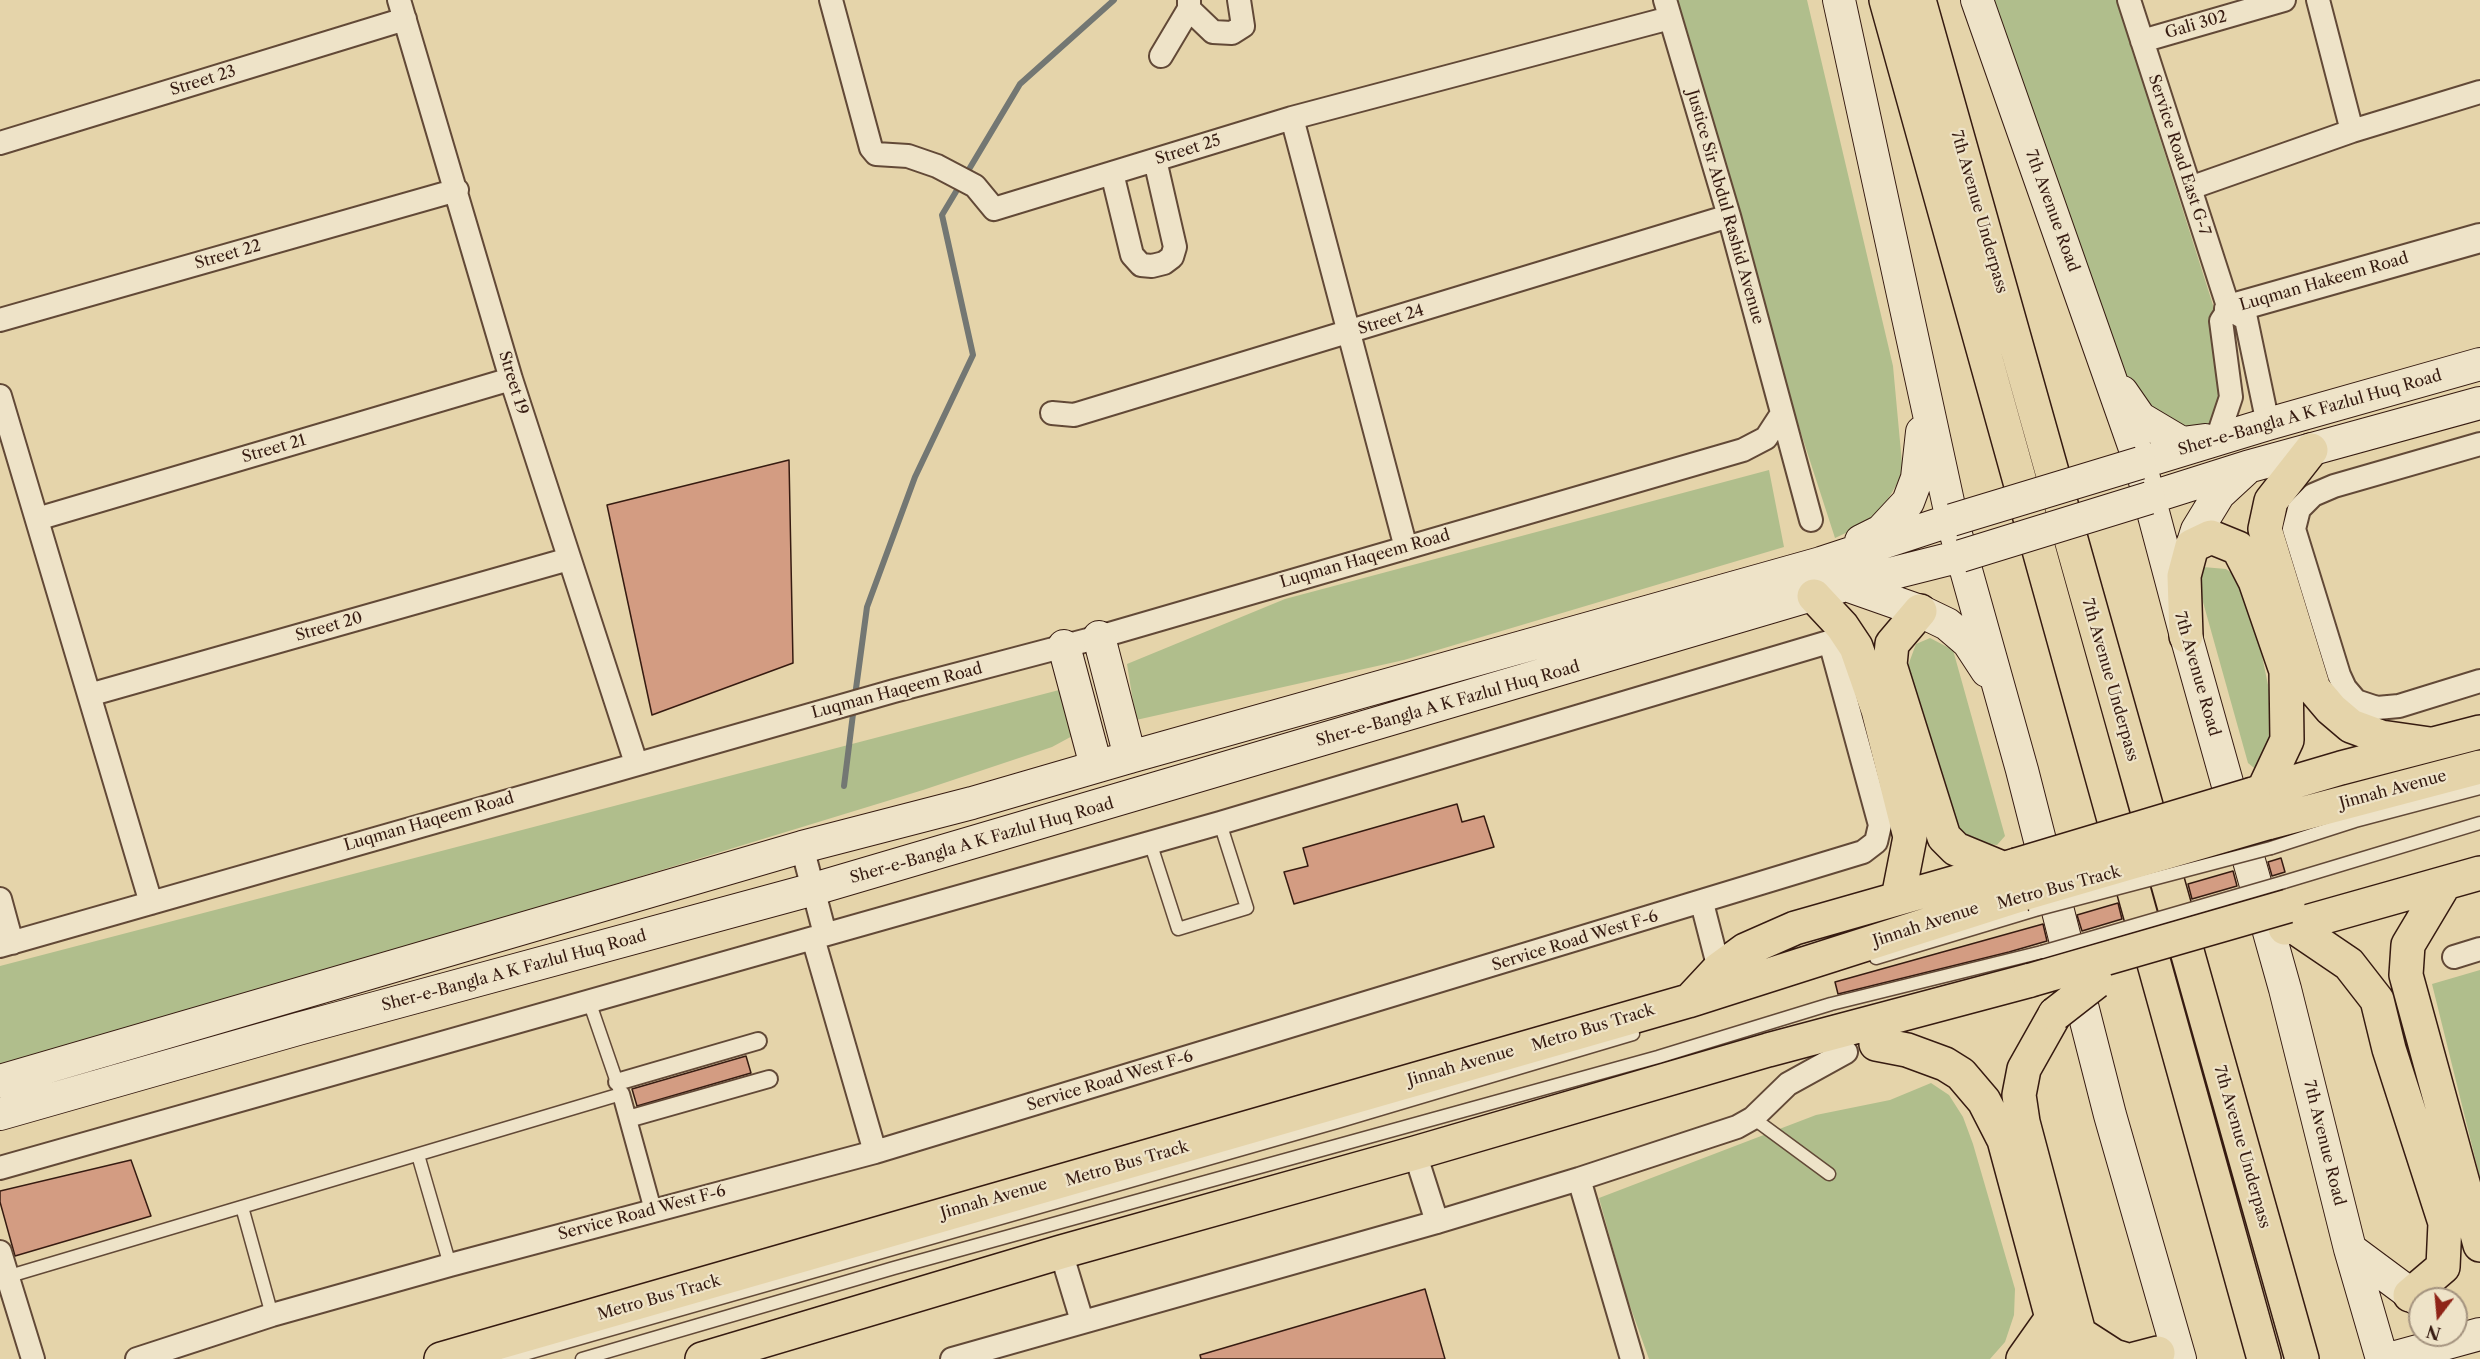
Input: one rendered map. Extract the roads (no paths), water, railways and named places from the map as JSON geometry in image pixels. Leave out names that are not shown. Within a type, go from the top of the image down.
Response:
[{"type":"main road","points":[[1839,0],[1952,520],[2000,692],[2110,1116],[2160,1353]]},
{"type":"main road","name":"7th Avenue Underpass","points":[[1886,0],[2264,1359]]},
{"type":"main road","name":"7th Avenue Underpass","points":[[1919,0],[2302,1359]]},
{"type":"main road","name":"7th Avenue Road","points":[[1977,0],[2140,463],[2285,989],[2350,1249],[2382,1359]]},
{"type":"main road","name":"Sher-e-Bangla A K Fazlul Huq Road","points":[[0,1081],[802,847],[972,803],[1130,756],[1821,563],[1952,520],[2217,439],[2480,364]]},
{"type":"main road","points":[[2110,374],[2140,418],[2182,443],[2217,439]]},
{"type":"main road","points":[[1821,563],[1881,531],[1908,502],[1917,478],[1922,452],[1922,388]]},
{"type":"main road","points":[[2149,498],[2247,467],[2480,403]]},
{"type":"main road","points":[[2311,450],[2271,501],[2265,529],[2314,689],[2331,709],[2351,726],[2381,737],[2430,744]]},
{"type":"main road","points":[[2186,636],[2184,576],[2197,530],[2220,494],[2247,467]]},
{"type":"main road","name":"Sher-e-Bangla A K Fazlul Huq Road","points":[[0,1114],[298,1029],[814,889],[1846,585],[1961,555],[2149,498]]},
{"type":"main road","points":[[2192,546],[2211,537],[2238,548],[2255,581],[2286,671],[2287,740],[2264,814]]},
{"type":"main road","points":[[1846,585],[1920,611],[1947,624],[1968,642],[2000,692]]},
{"type":"main road","points":[[1814,596],[1837,633],[1863,661],[1910,837],[1898,898]]},
{"type":"main road","points":[[1920,611],[1892,644],[1890,665],[1944,837],[1956,849],[2019,884]]},
{"type":"main road","points":[[1099,637],[1130,756]]},
{"type":"main road","points":[[1064,646],[1096,766]]},
{"type":"main road","points":[[2264,814],[2430,744],[2480,732]]},
{"type":"main road","name":"Jinnah Avenue","points":[[441,1359],[1688,1001],[2019,884],[2264,814],[2480,767]]},
{"type":"main road","points":[[1861,1048],[2042,986],[2480,850]]},
{"type":"main road","points":[[702,1359],[1061,1252],[1415,1153],[1768,1050],[2042,986],[2096,982],[2287,911],[2445,883],[2480,873]]},
{"type":"main road","points":[[2445,883],[2408,945],[2406,975],[2479,1245]]},
{"type":"main road","points":[[1688,1001],[1719,969],[1745,950],[1795,928],[1898,898],[2019,884]]},
{"type":"main road","points":[[2287,911],[2349,964],[2377,1000],[2389,1049],[2445,1223],[2443,1267],[2425,1287]]},
{"type":"main road","points":[[2042,986],[2019,1095],[2040,1185],[2085,1348],[2124,1359]]},
{"type":"main road","points":[[1768,1050],[1812,1055],[1861,1048],[1907,1050],[1944,1064],[1961,1074],[1984,1101],[2004,1140],[2052,1318],[2059,1359]]},
{"type":"main road","points":[[2350,1249],[2408,1293]]},
{"type":"main road","points":[[2023,1359],[2052,1318]]},
{"type":"main road","points":[[2389,1359],[2469,1332]]},
{"type":"street","name":"Street 25","points":[[831,0],[871,148],[876,154],[908,156],[937,166],[975,186],[994,209],[1292,118],[1668,9]]},
{"type":"street","points":[[1161,56],[1189,4],[1214,32],[1232,33],[1243,26],[1239,0]]},
{"type":"street","name":"Service Road East G-7","points":[[2130,0],[2229,309]]},
{"type":"street","name":"Gali 302","points":[[2142,41],[2284,0]]},
{"type":"street","points":[[2318,0],[2352,130]]},
{"type":"street","name":"Justice Sir Abdul Rashid Avenue","points":[[1668,9],[1729,216],[1811,520]]},
{"type":"street","name":"Street 23","points":[[0,143],[402,10]]},
{"type":"street","name":"Street 19","points":[[402,10],[511,379],[636,764]]},
{"type":"street","points":[[2190,188],[2352,130],[2480,92]]},
{"type":"street","points":[[1292,118],[1347,334],[1406,548]]},
{"type":"street","points":[[1112,173],[1132,255],[1141,265],[1152,266],[1164,263],[1172,257],[1175,247],[1155,160]]},
{"type":"street","name":"Street 22","points":[[0,320],[457,190]]},
{"type":"street","name":"Street 24","points":[[1052,413],[1074,415],[1347,334],[1729,216]]},
{"type":"street","name":"Luqman Hakeem Road","points":[[2217,439],[2231,397],[2221,321],[2229,309],[2480,238]]},
{"type":"street","points":[[2229,309],[2246,319],[2268,424]]},
{"type":"street","name":"Street 21","points":[[37,519],[511,379]]},
{"type":"street","points":[[0,396],[151,903]]},
{"type":"street","name":"Luqman Haqeem Road","points":[[6,944],[894,691],[1099,637],[1743,450],[1766,438],[1781,415]]},
{"type":"street","points":[[2480,444],[2334,486],[2313,495],[2299,509],[2294,529],[2339,675],[2345,688],[2356,701],[2367,706],[2389,707],[2480,681]]},
{"type":"street","name":"Street 20","points":[[89,695],[569,559]]},
{"type":"street","points":[[0,1168],[1220,823],[1837,633]]},
{"type":"street","name":"Service Road West F-6","points":[[137,1359],[272,1315],[450,1265],[875,1152],[1702,903],[1863,852],[1880,835],[1880,825],[1835,664],[1837,633]]},
{"type":"street","points":[[802,847],[814,889],[819,936],[875,1152]]},
{"type":"street","points":[[0,899],[6,944]]},
{"type":"street","points":[[1702,903],[1719,969]]},
{"type":"street","points":[[2454,957],[2480,949]]},
{"type":"street","points":[[653,1210],[619,1088],[758,1041]]},
{"type":"street","points":[[956,1358],[1437,1222],[1579,1179],[1737,1127],[1753,1118],[1788,1084],[1861,1048]]},
{"type":"street","points":[[628,1119],[769,1079]]},
{"type":"street","points":[[1415,1153],[1437,1222]]},
{"type":"street","points":[[1579,1179],[1632,1359]]},
{"type":"street","points":[[0,1252],[4,1278],[33,1359]]},
{"type":"street","points":[[1061,1252],[1082,1321]]},
{"type":"lane","points":[[2264,814],[2355,821],[2480,788]]},
{"type":"lane","points":[[1150,842],[1178,929],[1247,908],[1220,823]]},
{"type":"lane","points":[[2287,911],[2480,823]]},
{"type":"lane","name":"Metro Bus Track","points":[[1860,963],[2019,884]]},
{"type":"lane","points":[[582,1359],[894,1268],[1647,1060],[1831,1004],[2042,986]]},
{"type":"lane","points":[[4,1278],[418,1155],[619,1088],[589,1001]]},
{"type":"lane","name":"Metro Bus Track","points":[[507,1359],[1337,1122],[1650,1029]]},
{"type":"lane","points":[[1753,1118],[1829,1174]]},
{"type":"lane","points":[[418,1155],[450,1265]]},
{"type":"lane","points":[[242,1207],[272,1315]]},
{"type":"waterway","points":[[965,176],[1020,84],[1114,0]]},
{"type":"waterway","points":[[855,696],[867,607],[915,477],[973,355],[942,215],[960,185]]},
{"type":"waterway","points":[[844,786],[854,706]]}]
